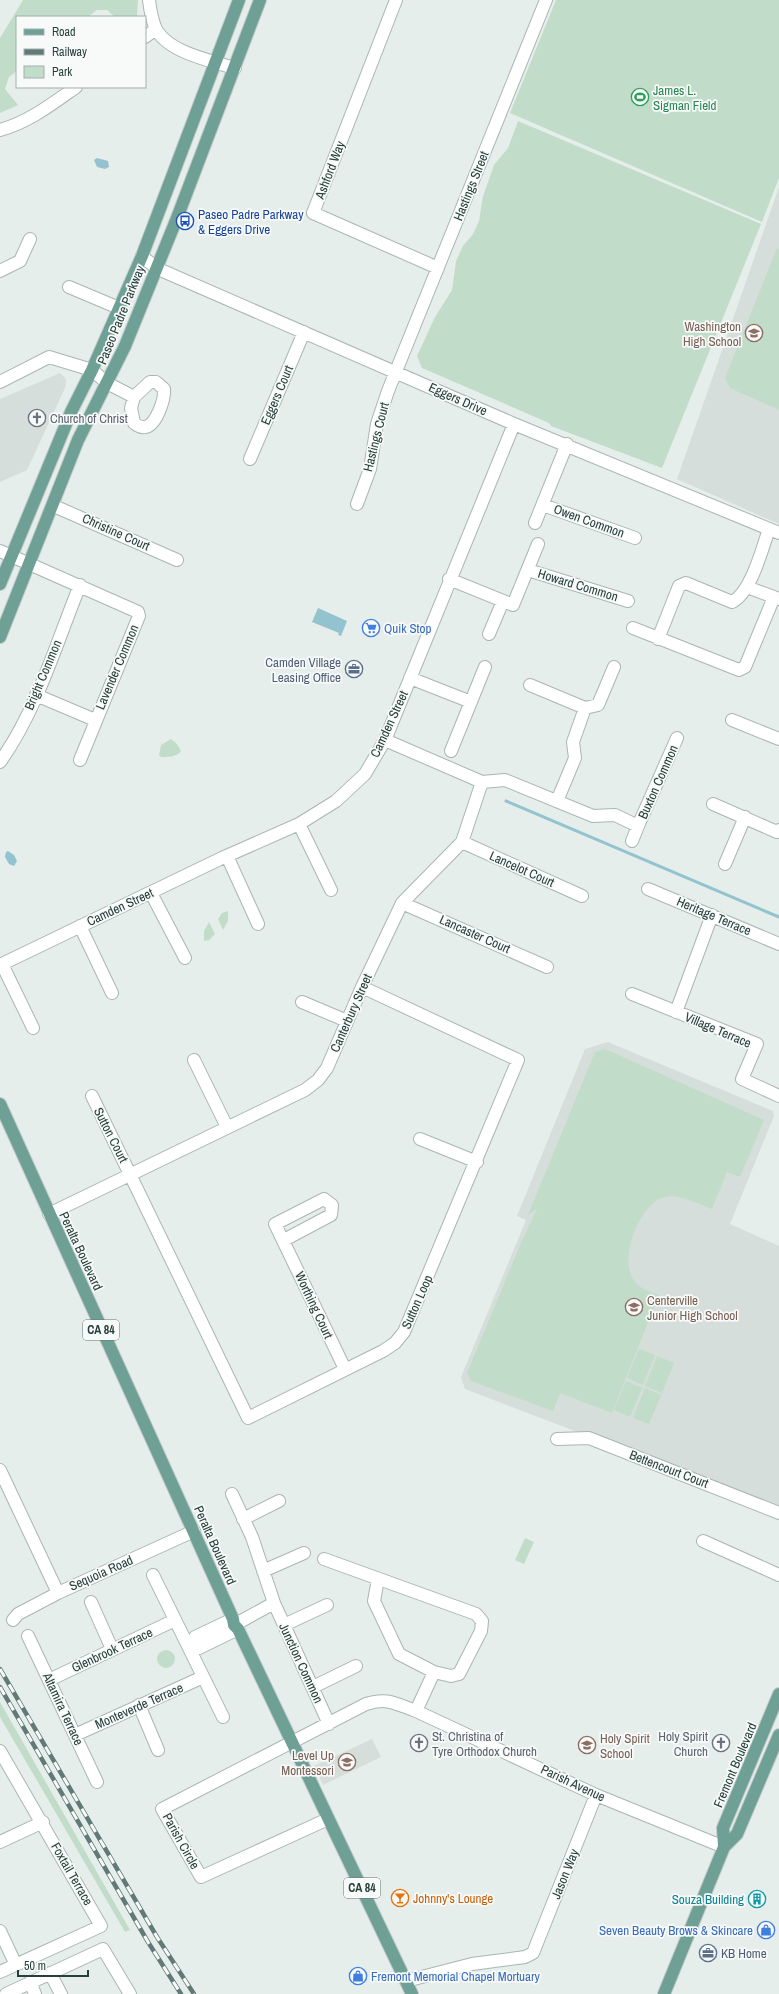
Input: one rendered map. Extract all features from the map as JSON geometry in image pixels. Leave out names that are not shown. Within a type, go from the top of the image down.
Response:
[{"type":"main road","name":"Paseo Padre Parkway","points":[[0,584],[71,412],[92,370],[142,256],[239,0]]},
{"type":"main road","name":"Paseo Padre Parkway","points":[[0,637],[29,563],[54,506],[78,440],[108,383],[125,346],[235,68],[260,0]]},
{"type":"main road","name":"Peralta Boulevard","points":[[0,1104],[235,1624],[412,1994]]},
{"type":"main road","name":"Fremont Boulevard","points":[[724,1848],[723,1828],[767,1726],[779,1694]]},
{"type":"main road","points":[[767,1726],[779,1730]]},
{"type":"main road","name":"Fremont Boulevard","points":[[664,1994],[724,1848],[737,1834],[779,1735]]},
{"type":"street","points":[[149,0],[156,29],[168,43],[181,50],[235,68]]},
{"type":"street","name":"Ashford Way","points":[[396,0],[313,213],[438,268]]},
{"type":"street","name":"Hastings Street","points":[[396,372],[546,0]]},
{"type":"street","points":[[146,36],[156,29]]},
{"type":"street","points":[[0,130],[17,125],[44,110],[75,88]]},
{"type":"street","points":[[0,271],[20,261],[30,239]]},
{"type":"street","name":"Eggers Drive","points":[[142,256],[156,268],[514,424],[567,444],[774,531]]},
{"type":"street","points":[[69,287],[119,308]]},
{"type":"street","name":"Eggers Court","points":[[250,459],[304,332]]},
{"type":"street","points":[[0,382],[49,357],[92,370],[108,383],[134,397]]},
{"type":"street","name":"Hastings Court","points":[[357,504],[370,469],[377,424],[396,372]]},
{"type":"street","name":"Camden Street","points":[[1,964],[227,856],[299,824],[336,802],[365,774],[386,740],[449,579],[514,424]]},
{"type":"street","name":"Owen Common","points":[[535,523],[567,444]]},
{"type":"street","name":"Owen Common","points":[[543,505],[635,538]]},
{"type":"street","name":"Christine Court","points":[[54,506],[177,560]]},
{"type":"street","points":[[658,638],[679,586],[686,584],[732,602],[740,599],[774,531]]},
{"type":"street","name":"Howard Common","points":[[503,601],[513,605],[538,544]]},
{"type":"street","points":[[0,551],[80,585]]},
{"type":"street","name":"Howard Common","points":[[528,570],[628,601]]},
{"type":"street","points":[[449,579],[503,601],[489,634]]},
{"type":"street","name":"Bright Common","points":[[0,762],[10,749],[36,695],[80,585]]},
{"type":"street","name":"Lavender Common","points":[[80,585],[138,612],[138,616],[80,760]]},
{"type":"street","points":[[633,628],[738,670],[745,667],[776,598],[747,587]]},
{"type":"street","points":[[451,751],[485,667]]},
{"type":"street","points":[[530,685],[585,708],[598,705],[614,667]]},
{"type":"street","points":[[410,678],[471,702]]},
{"type":"street","points":[[36,695],[95,720]]},
{"type":"street","points":[[557,801],[575,758],[573,742],[585,708]]},
{"type":"street","points":[[732,720],[779,739]]},
{"type":"street","name":"Buxton Common","points":[[632,840],[655,786],[660,780],[677,738]]},
{"type":"street","points":[[386,740],[482,782]]},
{"type":"street","name":"Buxton Common","points":[[482,782],[505,780],[593,816],[615,815],[638,826]]},
{"type":"street","name":"Canterbury Street","points":[[49,1214],[305,1090],[318,1080],[327,1068],[362,988],[402,903],[462,842],[482,782]]},
{"type":"street","points":[[713,804],[777,832],[779,830]]},
{"type":"street","points":[[725,864],[745,817]]},
{"type":"street","points":[[299,824],[331,890]]},
{"type":"street","name":"Lancelot Court","points":[[462,842],[582,896]]},
{"type":"street","points":[[227,856],[258,924]]},
{"type":"street","name":"Heritage Terrace","points":[[648,889],[779,944]]},
{"type":"street","points":[[151,893],[185,958]]},
{"type":"street","name":"Lancaster Court","points":[[402,903],[547,966]]},
{"type":"street","points":[[676,1012],[712,916]]},
{"type":"street","points":[[80,926],[112,993]]},
{"type":"street","points":[[1,964],[32,1028]]},
{"type":"street","name":"Sutton Loop","points":[[130,1174],[248,1418],[345,1370],[395,1343],[404,1332],[477,1162],[518,1060],[362,988]]},
{"type":"street","name":"Village Terrace","points":[[632,994],[757,1044],[742,1079],[779,1096]]},
{"type":"street","points":[[302,1002],[347,1021]]},
{"type":"street","points":[[194,1060],[227,1128]]},
{"type":"street","name":"Sutton Court","points":[[92,1096],[130,1174]]},
{"type":"street","points":[[420,1139],[477,1162]]},
{"type":"street","name":"Worthing Court","points":[[284,1240],[345,1370]]},
{"type":"street","name":"Bettencourt Court","points":[[557,1439],[589,1438],[779,1512]]},
{"type":"street","points":[[0,1470],[58,1593]]},
{"type":"street","name":"Junction Common","points":[[232,1494],[252,1537],[274,1603],[329,1724]]},
{"type":"street","points":[[243,1519],[278,1501]]},
{"type":"street","name":"Sequoia Road","points":[[13,1620],[18,1614],[58,1593],[194,1531]]},
{"type":"street","points":[[703,1542],[779,1575]]},
{"type":"street","points":[[263,1571],[304,1553]]},
{"type":"street","points":[[324,1559],[476,1614],[482,1621],[481,1630],[459,1674],[451,1676],[434,1672],[399,1654],[374,1601],[378,1579]]},
{"type":"street","points":[[153,1575],[223,1717]]},
{"type":"street","points":[[91,1602],[112,1649]]},
{"type":"street","points":[[189,1647],[199,1648],[235,1624],[274,1603]]},
{"type":"street","points":[[284,1625],[327,1606]]},
{"type":"street","name":"Glenbrook Terrace","points":[[49,1680],[175,1620]]},
{"type":"street","name":"Altamira Terrace","points":[[28,1636],[97,1782]]},
{"type":"street","points":[[312,1687],[356,1666]]},
{"type":"street","points":[[416,1711],[434,1672]]},
{"type":"street","name":"Monteverde Terrace","points":[[75,1735],[138,1705],[203,1677]]},
{"type":"street","name":"Parish Avenue","points":[[292,1743],[366,1704],[379,1700],[388,1701],[416,1711],[596,1795],[724,1848]]},
{"type":"street","points":[[138,1705],[158,1750]]},
{"type":"street","name":"Parish Circle","points":[[292,1743],[162,1809],[201,1877],[328,1819]]},
{"type":"street","name":"Foxtail Terrace","points":[[1,1755],[43,1822],[102,1926],[16,1965]]},
{"type":"street","name":"Jason Way","points":[[406,1981],[472,1964],[525,1957],[533,1953],[596,1795]]},
{"type":"street","points":[[0,1842],[43,1822]]},
{"type":"street","points":[[0,1931],[16,1965],[0,1972]]},
{"type":"street","points":[[6,1994],[103,1949],[130,1994]]},
{"type":"street","points":[[50,1973],[61,1994]]},
{"type":"street","points":[[30,1982],[35,1994]]},
{"type":"shaded area","name":"Washington High School","points":[[779,187],[779,524],[677,479]]},
{"type":"shaded area","points":[[60,373],[66,379],[65,388],[27,470],[0,482],[0,399]]},
{"type":"shaded area","name":"Centerville Junior High School","points":[[608,1042],[773,1111],[774,1116],[730,1224],[779,1246],[779,1509],[465,1389],[461,1377],[526,1220],[517,1216],[585,1049]]},
{"type":"shaded area","name":"Level Up Montessori","points":[[372,1739],[381,1757],[323,1785],[314,1766]]},
{"type":"green space","points":[[23,0],[138,0],[137,16],[114,16],[107,10],[97,10],[89,16],[16,16],[16,72],[9,77],[5,89],[18,105],[0,113],[0,38]]},
{"type":"green space","points":[[556,0],[779,0],[779,178],[762,222],[510,113]]},
{"type":"green space","points":[[518,121],[761,224],[662,468],[551,426],[549,423],[422,368],[417,356],[435,317],[452,290],[456,261],[463,246],[473,234],[479,221],[483,196],[494,165],[508,148]]},
{"type":"green space","points":[[777,248],[779,249],[779,410],[730,388],[725,378]]},
{"type":"green space","points":[[171,739],[177,744],[181,751],[175,756],[161,757],[159,755],[161,745]]},
{"type":"green space","points":[[228,911],[228,921],[223,930],[218,919],[222,913]]},
{"type":"green space","points":[[209,922],[215,934],[209,940],[204,941],[204,931]]},
{"type":"green space","points":[[605,1049],[764,1120],[740,1177],[727,1172],[712,1209],[676,1196],[670,1196],[656,1201],[640,1219],[631,1244],[629,1267],[632,1277],[637,1284],[643,1289],[659,1295],[612,1413],[560,1393],[553,1411],[471,1381],[467,1373],[521,1243],[537,1209],[528,1215],[595,1052]]},
{"type":"green space","points":[[639,1349],[655,1355],[643,1385],[627,1378]]},
{"type":"green space","points":[[657,1356],[674,1363],[662,1393],[645,1386]]},
{"type":"green space","points":[[626,1381],[642,1388],[630,1417],[614,1410]]},
{"type":"green space","points":[[645,1388],[661,1395],[649,1424],[633,1418]]},
{"type":"green space","points":[[525,1538],[534,1542],[524,1564],[515,1560]]},
{"type":"green space","points":[[162,1650],[170,1650],[175,1655],[173,1666],[170,1668],[162,1668],[157,1663],[157,1655]]},
{"type":"green space","points":[[0,1702],[130,1930],[125,1932],[0,1717]]},
{"type":"water","points":[[97,158],[108,161],[109,167],[105,169],[97,167],[94,160]]},
{"type":"water","points":[[318,608],[347,621],[341,636],[338,635],[339,633],[312,622]]},
{"type":"water","points":[[8,851],[14,855],[17,861],[14,866],[9,864],[5,857],[6,852]]},
{"type":"waterway","points":[[506,801],[779,917]]},
{"type":"railway","points":[[0,1669],[157,1937],[194,1994]]},
{"type":"railway","points":[[0,1687],[148,1942],[181,1994]]},
{"type":"place","name":"James L. Sigman Field","points":[[640,97]]},
{"type":"place","name":"Paseo Padre Parkway & Eggers Drive","points":[[185,221]]},
{"type":"place","name":"Washington High School","points":[[754,333]]},
{"type":"place","name":"Church of Christ","points":[[37,418]]},
{"type":"place","name":"Quik Stop","points":[[371,628]]},
{"type":"place","name":"Camden Village Leasing Office","points":[[354,669]]},
{"type":"place","name":"Centerville Junior High School","points":[[634,1307]]},
{"type":"place","name":"St. Christina of Tyre Orthodox Church","points":[[419,1743]]},
{"type":"place","name":"Holy Spirit Church","points":[[721,1743]]},
{"type":"place","name":"Holy Spirit School","points":[[587,1745]]},
{"type":"place","name":"Level Up Montessori","points":[[347,1762]]},
{"type":"place","name":"Johnny's Lounge","points":[[400,1898]]},
{"type":"place","name":"Souza Building","points":[[757,1899]]},
{"type":"place","name":"Seven Beauty Brows & Skincare","points":[[766,1930]]},
{"type":"place","name":"KB Home","points":[[708,1953]]},
{"type":"place","name":"Fremont Memorial Chapel Mortuary","points":[[358,1976]]}]
